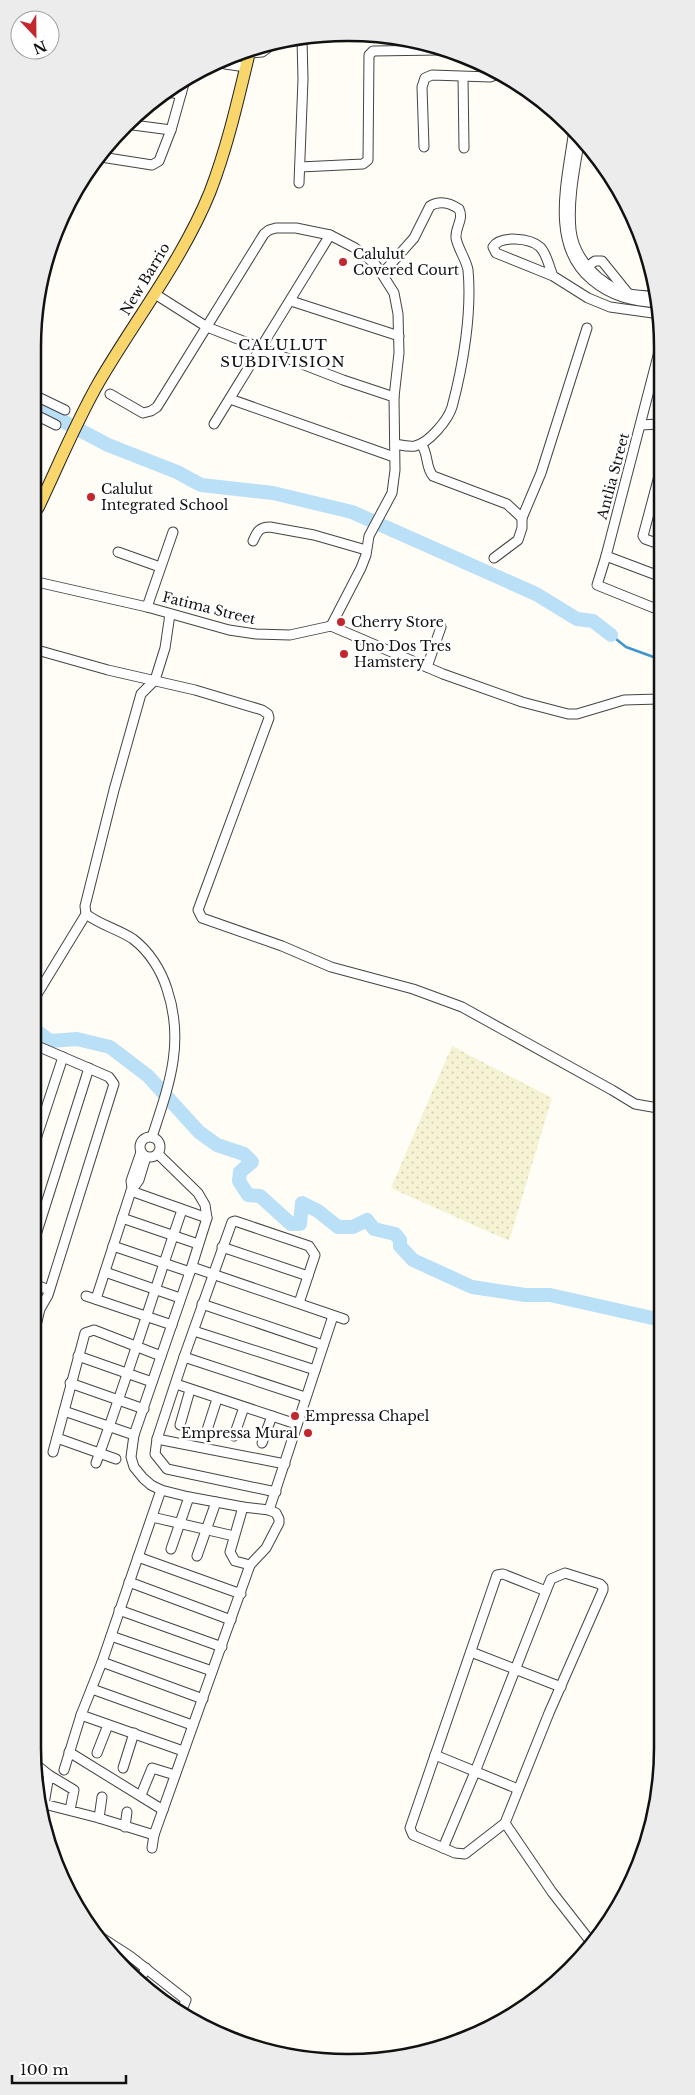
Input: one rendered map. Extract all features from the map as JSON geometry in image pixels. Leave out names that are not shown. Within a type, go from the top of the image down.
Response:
[{"type":"main road","name":"New Barrio","points":[[41,502],[98,384],[154,294],[210,193],[249,58]]},
{"type":"street","points":[[299,182],[303,80],[302,45]]},
{"type":"street","points":[[300,167],[363,164],[368,160],[369,55],[373,51],[420,50]]},
{"type":"street","points":[[231,65],[246,67]]},
{"type":"street","points":[[424,147],[423,82],[432,75],[491,77]]},
{"type":"street","points":[[463,77],[464,148]]},
{"type":"street","points":[[107,158],[152,164],[159,161],[171,130],[182,90]]},
{"type":"street","points":[[176,93],[181,94]]},
{"type":"street","points":[[137,126],[171,130]]},
{"type":"street","points":[[572,140],[566,188],[568,220],[572,239],[584,269],[627,296],[650,301]]},
{"type":"street","points":[[568,220],[579,147]]},
{"type":"street","points":[[382,274],[414,238],[430,206],[435,203],[448,203],[459,208],[461,219],[456,237],[465,259],[468,275],[468,305],[456,393],[450,414],[439,428],[421,444],[407,446],[395,444]]},
{"type":"street","points":[[110,394],[143,413],[151,412],[157,407],[264,234],[269,230],[296,228],[330,235],[355,248],[375,264],[394,293],[399,336],[394,397],[394,479],[392,493],[367,542],[361,568],[331,626],[427,667],[522,702],[568,714],[577,714],[624,700],[654,700]]},
{"type":"street","points":[[214,424],[330,235]]},
{"type":"street","points":[[552,276],[545,255],[536,245],[506,238],[496,243],[493,247],[496,253],[552,276],[588,298],[610,308],[652,313]]},
{"type":"street","points":[[584,269],[597,260],[602,261],[627,296]]},
{"type":"street","points":[[154,294],[207,327],[260,349],[394,397]]},
{"type":"street","points":[[627,296],[649,296]]},
{"type":"street","points":[[291,301],[399,336]]},
{"type":"street","points":[[494,558],[518,540],[522,528],[522,518],[540,473],[586,328]]},
{"type":"street","name":"Antlia Street","points":[[654,371],[597,585],[654,608]]},
{"type":"street","points":[[41,398],[65,410]]},
{"type":"street","points":[[230,399],[394,457]]},
{"type":"street","points":[[41,418],[56,425]]},
{"type":"street","points":[[640,425],[654,424]]},
{"type":"street","points":[[421,444],[427,455],[430,472],[433,476],[507,504],[522,518]]},
{"type":"street","points":[[654,500],[643,538],[654,542]]},
{"type":"street","points":[[253,541],[259,530],[263,527],[270,527],[314,535],[366,550]]},
{"type":"street","points":[[146,607],[173,532]]},
{"type":"street","points":[[118,552],[160,567]]},
{"type":"street","points":[[606,556],[654,574]]},
{"type":"street","name":"Fatima Street","points":[[41,583],[146,607],[229,630],[256,634],[290,635],[331,626]]},
{"type":"street","points":[[152,1137],[169,1086],[176,1028],[174,1010],[165,982],[157,966],[133,939],[92,920],[86,914],[85,906],[114,790],[141,694],[155,680],[165,648],[170,614]]},
{"type":"street","points":[[427,667],[441,627]]},
{"type":"street","points":[[41,651],[108,670],[226,698],[262,710],[268,714],[269,718],[198,910],[202,918],[282,946],[331,967],[413,990],[454,1004],[612,1090],[630,1102],[654,1107]]},
{"type":"street","points":[[41,988],[86,914]]},
{"type":"street","points":[[41,1048],[109,1076],[114,1084],[48,1295],[41,1307]]},
{"type":"street","points":[[41,1124],[63,1057]]},
{"type":"street","points":[[41,1219],[89,1068]]},
{"type":"street","points":[[143,1155],[152,1158],[158,1154],[160,1144],[152,1137]]},
{"type":"street","points":[[96,1299],[132,1190],[131,1181],[143,1155],[140,1146],[143,1140],[152,1137]]},
{"type":"street","points":[[152,1848],[154,1836],[183,1751],[232,1620],[250,1564],[266,1548],[279,1519],[276,1513],[269,1510],[189,1497],[161,1490],[143,1478],[134,1467],[131,1457],[134,1434],[191,1270],[206,1218],[205,1205],[198,1193],[158,1154]]},
{"type":"street","points":[[132,1190],[206,1218]]},
{"type":"street","points":[[96,1463],[182,1210]]},
{"type":"street","points":[[122,1218],[198,1244]]},
{"type":"street","points":[[276,1492],[167,1469],[155,1454],[184,1357],[232,1222],[235,1221],[309,1246],[315,1255],[299,1303]]},
{"type":"street","points":[[113,1246],[163,1263],[214,1274],[344,1319]]},
{"type":"street","points":[[222,1247],[308,1276]]},
{"type":"street","points":[[105,1272],[180,1298]]},
{"type":"street","points":[[41,1287],[49,1290]]},
{"type":"street","points":[[86,1296],[172,1325]]},
{"type":"street","points":[[202,1304],[323,1345]]},
{"type":"street","points":[[269,1510],[333,1316]]},
{"type":"street","points":[[53,1452],[70,1383],[85,1333],[89,1330],[94,1330],[161,1356]]},
{"type":"street","points":[[194,1331],[315,1370]]},
{"type":"street","points":[[78,1356],[152,1382]]},
{"type":"street","points":[[184,1357],[305,1397]]},
{"type":"street","points":[[70,1383],[144,1409]]},
{"type":"street","points":[[176,1384],[296,1424]]},
{"type":"street","points":[[180,1425],[190,1390]]},
{"type":"street","points":[[208,1430],[217,1399]]},
{"type":"street","points":[[234,1436],[244,1407]]},
{"type":"street","points":[[64,1411],[134,1434]]},
{"type":"street","points":[[262,1443],[272,1416]]},
{"type":"street","points":[[57,1438],[116,1459]]},
{"type":"street","points":[[158,1439],[285,1464]]},
{"type":"street","points":[[64,1770],[81,1715],[102,1662],[161,1490]]},
{"type":"street","points":[[171,1549],[189,1497]]},
{"type":"street","points":[[197,1556],[216,1502]]},
{"type":"street","points":[[243,1507],[230,1552],[231,1557],[235,1560],[250,1564]]},
{"type":"street","points":[[152,1517],[234,1536]]},
{"type":"street","points":[[138,1557],[241,1594]]},
{"type":"street","points":[[443,1848],[516,1670],[546,1591],[550,1579],[565,1573],[572,1573],[603,1587],[505,1823],[474,1849],[465,1854],[443,1848],[413,1835],[410,1828],[498,1575],[503,1574],[546,1591]]},
{"type":"street","points":[[129,1582],[232,1620]]},
{"type":"street","points":[[119,1610],[222,1647]]},
{"type":"street","points":[[110,1636],[212,1671]]},
{"type":"street","points":[[472,1652],[561,1687]]},
{"type":"street","points":[[102,1662],[203,1699]]},
{"type":"street","points":[[92,1689],[192,1725]]},
{"type":"street","points":[[81,1715],[183,1751]]},
{"type":"street","points":[[97,1754],[108,1725]]},
{"type":"street","points":[[123,1768],[134,1733]]},
{"type":"street","points":[[69,1752],[163,1810]]},
{"type":"street","points":[[436,1755],[518,1789]]},
{"type":"street","points":[[141,1795],[152,1768],[175,1775]]},
{"type":"street","points":[[42,1770],[74,1790],[70,1810]]},
{"type":"street","points":[[45,1796],[49,1775]]},
{"type":"street","points":[[99,1818],[102,1797]]},
{"type":"street","points":[[47,1805],[99,1818],[154,1836]]},
{"type":"street","points":[[125,1827],[127,1812]]},
{"type":"street","points":[[505,1823],[552,1892],[587,1937]]},
{"type":"street","points":[[116,1947],[146,1968],[189,2003],[185,2007]]},
{"type":"street","points":[[143,1975],[146,1968]]},
{"type":"shaded area","points":[[452,1046],[552,1098],[509,1241],[391,1188]]},
{"type":"waterway","points":[[41,410],[108,445],[177,472],[201,485],[273,493],[352,512],[536,594],[577,619],[593,621],[611,635]]},
{"type":"waterway","points":[[611,635],[626,647],[654,657]]},
{"type":"waterway","points":[[41,1034],[50,1041],[77,1039],[110,1047],[148,1076],[199,1132],[217,1145],[244,1154],[252,1162],[240,1172],[239,1181],[248,1195],[260,1196],[291,1224],[300,1224],[302,1203],[318,1211],[338,1227],[353,1227],[367,1220],[374,1229],[395,1234],[400,1240],[400,1246],[413,1260],[472,1287],[525,1295],[550,1295],[654,1318]]},
{"type":"place","name":"Calulut Covered Court","points":[[343,262]]},
{"type":"place","name":"Calulut Integrated School","points":[[91,497]]},
{"type":"place","name":"Cherry Store","points":[[341,622]]},
{"type":"place","name":"Uno Dos Tres Hamstery","points":[[344,654]]},
{"type":"place","name":"Empressa Chapel","points":[[295,1416]]},
{"type":"place","name":"Empressa Mural","points":[[308,1433]]},
{"type":"district","name":"CALULUT SUBDIVISION","points":[[283,354]]}]
